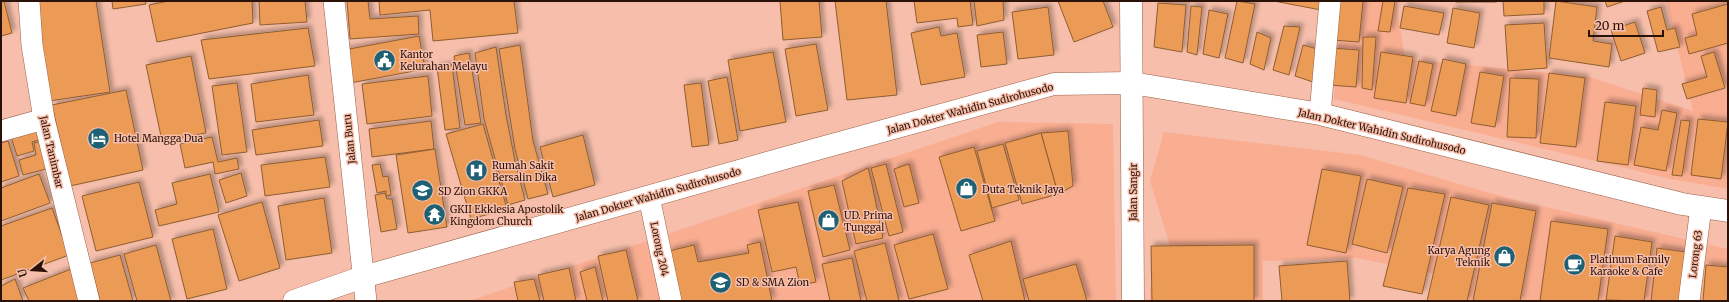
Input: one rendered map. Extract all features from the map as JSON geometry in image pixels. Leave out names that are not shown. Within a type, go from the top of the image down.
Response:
[{"type":"main road","name":"Jalan Sangir","points":[[1131,1],[1133,301]]},
{"type":"main road","name":"Jalan Dokter Wahidin Sudirohusodo","points":[[294,301],[363,277],[1054,84],[1132,83],[1320,114],[1682,204],[1728,211]]},
{"type":"street","name":"Jalan Tanimbar","points":[[29,1],[32,45],[44,119],[89,301]]},
{"type":"street","name":"Jalan Buru","points":[[334,1],[366,301]]},
{"type":"street","points":[[1320,114],[1330,1]]},
{"type":"street","points":[[1,131],[44,119]]},
{"type":"street","name":"Lorong 204","points":[[649,197],[671,301]]},
{"type":"street","name":"Lorong 63","points":[[1689,301],[1701,207]]},
{"type":"shaded area","points":[[1342,1],[1396,1],[1405,59],[1590,77],[1693,111],[1666,1],[1728,1],[1728,189],[1671,179],[1334,99]]},
{"type":"shaded area","points":[[998,122],[1113,124],[1116,301],[469,301]]},
{"type":"shaded area","points":[[1164,132],[1360,155],[1507,198],[1728,249],[1728,301],[1442,301],[1446,276],[1357,258],[1263,261],[1263,301],[1150,301],[1150,288],[1172,252],[1150,181]]},
{"type":"building","points":[[1,1],[4,1],[12,33],[1,36]]},
{"type":"building","points":[[34,1],[96,1],[110,92],[49,101]]},
{"type":"building","points":[[112,1],[145,1],[146,4],[113,9]]},
{"type":"building","points":[[169,1],[252,1],[253,23],[157,42],[149,5]]},
{"type":"building","points":[[259,1],[305,1],[307,22],[260,25]]},
{"type":"building","points":[[347,1],[368,1],[370,19],[418,16],[419,34],[350,39]]},
{"type":"building","points":[[379,1],[514,1],[518,33],[433,41],[430,10],[380,15]]},
{"type":"building","points":[[780,1],[819,1],[822,37],[783,40]]},
{"type":"building","points":[[835,1],[886,1],[897,95],[847,100]]},
{"type":"building","points":[[914,1],[970,1],[973,25],[958,27],[957,18],[917,23]]},
{"type":"building","points":[[974,1],[1003,1],[1004,20],[977,26]]},
{"type":"building","points":[[1058,1],[1103,1],[1113,27],[1074,42]]},
{"type":"building","points":[[1237,1],[1255,4],[1243,63],[1225,58]]},
{"type":"building","points":[[1274,1],[1322,1],[1321,10]]},
{"type":"building","points":[[1334,1],[1363,1],[1359,42],[1332,40]]},
{"type":"building","points":[[1383,1],[1395,1],[1390,32],[1378,31]]},
{"type":"building","points":[[1496,1],[1496,2],[1456,2]]},
{"type":"building","points":[[1503,1],[1544,1],[1544,14],[1504,16]]},
{"type":"building","points":[[1556,1],[1597,7],[1593,41],[1612,44],[1609,67],[1549,58]]},
{"type":"building","points":[[1605,1],[1625,1],[1607,7]]},
{"type":"building","points":[[1158,3],[1186,5],[1182,52],[1154,47]]},
{"type":"building","points":[[1728,4],[1728,43],[1689,54],[1685,38],[1697,35],[1692,14]]},
{"type":"building","points":[[1191,6],[1202,7],[1197,55],[1187,52]]},
{"type":"building","points":[[1404,6],[1444,13],[1439,35],[1400,28]]},
{"type":"building","points":[[1048,7],[1054,55],[1018,59],[1012,12]]},
{"type":"building","points":[[1661,7],[1667,30],[1675,28],[1680,47],[1658,52],[1647,11]]},
{"type":"building","points":[[1453,8],[1480,13],[1474,48],[1447,43]]},
{"type":"building","points":[[1209,10],[1228,14],[1219,58],[1203,54]]},
{"type":"building","points":[[1635,22],[1645,53],[1621,61],[1611,30]]},
{"type":"building","points":[[1544,23],[1547,68],[1508,71],[1505,25]]},
{"type":"building","points":[[1284,26],[1300,27],[1289,75],[1273,70]]},
{"type":"building","points":[[939,27],[941,36],[957,33],[965,77],[921,85],[911,33]]},
{"type":"building","points":[[308,28],[315,66],[209,79],[201,40]]},
{"type":"building","points":[[1003,32],[1007,64],[981,67],[977,35]]},
{"type":"building","points":[[1257,32],[1271,38],[1264,70],[1250,64]]},
{"type":"building","name":"Kantor Kelurahan Melayu","points":[[419,36],[425,69],[350,83],[344,50]]},
{"type":"building","points":[[1363,37],[1376,37],[1372,90],[1362,88]]},
{"type":"building","points":[[816,44],[828,110],[796,116],[785,49]]},
{"type":"building","points":[[520,45],[533,141],[548,194],[528,199],[515,149],[499,49]]},
{"type":"building","points":[[1303,45],[1321,50],[1313,82],[1295,76]]},
{"type":"building","points":[[496,47],[506,115],[515,161],[525,200],[508,205],[484,119],[475,53]]},
{"type":"building","points":[[1331,48],[1359,50],[1356,87],[1329,85]]},
{"type":"building","points":[[773,52],[786,122],[740,131],[728,60]]},
{"type":"building","points":[[1381,52],[1413,57],[1406,103],[1374,98]]},
{"type":"building","points":[[1714,52],[1725,88],[1687,99],[1682,84],[1707,77],[1701,56]]},
{"type":"building","points":[[469,53],[481,123],[465,125],[454,56]]},
{"type":"building","points":[[191,56],[206,133],[162,141],[146,65]]},
{"type":"building","points":[[1443,59],[1466,64],[1456,116],[1431,111]]},
{"type":"building","points":[[1419,61],[1433,64],[1425,106],[1410,103]]},
{"type":"building","points":[[452,65],[460,128],[445,130],[437,67]]},
{"type":"building","points":[[1480,72],[1504,76],[1495,127],[1471,123]]},
{"type":"building","points":[[1549,73],[1585,78],[1576,147],[1540,143]]},
{"type":"building","points":[[308,75],[314,115],[256,122],[251,84]]},
{"type":"building","points":[[428,76],[432,116],[367,124],[362,84]]},
{"type":"building","points":[[727,77],[738,140],[719,144],[708,81]]},
{"type":"building","points":[[1510,78],[1539,79],[1536,138],[1507,137]]},
{"type":"building","points":[[237,83],[247,152],[222,155],[212,86]]},
{"type":"building","points":[[701,83],[709,145],[692,147],[684,85]]},
{"type":"building","points":[[1643,88],[1657,90],[1655,117],[1640,115]]},
{"type":"building","name":"Hotel Mangga Dua","points":[[126,90],[143,170],[70,186],[52,105]]},
{"type":"building","points":[[1605,102],[1636,106],[1628,165],[1597,161]]},
{"type":"building","points":[[1662,110],[1677,113],[1666,171],[1634,165],[1641,127],[1658,130]]},
{"type":"building","points":[[1698,119],[1728,122],[1721,179],[1691,175]]},
{"type":"building","points":[[319,120],[323,146],[256,155],[252,130]]},
{"type":"building","points":[[1681,120],[1690,121],[1682,176],[1672,175]]},
{"type":"building","points":[[431,121],[434,149],[372,157],[369,129]]},
{"type":"building","name":"Rumah Sakit Bersalin Dika","points":[[483,124],[507,209],[471,219],[446,134]]},
{"type":"building","points":[[38,125],[42,139],[32,142],[34,151],[17,156],[10,133]]},
{"type":"building","points":[[1068,131],[1073,186],[1058,194],[1041,133]]},
{"type":"building","points":[[1041,133],[1058,194],[1022,204],[1005,143]]},
{"type":"building","points":[[583,135],[595,185],[553,197],[540,147]]},
{"type":"building","points":[[212,137],[218,162],[237,158],[239,169],[215,174],[213,162],[185,168],[180,144]]},
{"type":"building","points":[[8,141],[19,176],[1,182],[1,143]]},
{"type":"building","points":[[43,141],[50,168],[23,175],[19,160],[36,155],[34,143]]},
{"type":"building","points":[[1003,144],[1019,200],[992,208],[977,151]]},
{"type":"building","name":"Duta Teknik Jaya","points":[[974,147],[995,221],[961,231],[939,157]]},
{"type":"building","name":"SD Zion GKKA","points":[[435,149],[447,227],[408,233],[396,155]]},
{"type":"building","points":[[325,157],[330,187],[265,196],[261,165]]},
{"type":"building","points":[[380,164],[383,177],[388,176],[391,195],[386,196],[386,191],[377,193],[372,165]]},
{"type":"building","points":[[886,164],[903,232],[889,236],[871,168]]},
{"type":"building","points":[[909,164],[919,203],[904,207],[894,169]]},
{"type":"building","points":[[868,168],[883,238],[856,244],[842,181]]},
{"type":"building","points":[[1322,169],[1361,176],[1346,253],[1307,245]]},
{"type":"building","points":[[241,173],[247,196],[226,203],[219,180]]},
{"type":"building","points":[[39,174],[50,203],[1,221],[1,188]]},
{"type":"building","points":[[210,174],[219,212],[159,226],[155,210],[177,204],[172,183]]},
{"type":"building","points":[[1367,179],[1403,187],[1387,253],[1352,244]]},
{"type":"building","points":[[139,182],[153,237],[96,251],[82,196]]},
{"type":"building","name":"UD. Prima Tunggal","points":[[834,185],[850,250],[823,257],[808,191]]},
{"type":"building","points":[[1408,188],[1445,194],[1422,294],[1383,286]]},
{"type":"building","points":[[385,193],[387,199],[392,199],[397,229],[381,232],[375,195]]},
{"type":"building","points":[[1451,197],[1489,205],[1467,301],[1427,301]]},
{"type":"building","points":[[324,198],[332,253],[286,260],[278,206]]},
{"type":"building","points":[[262,202],[280,268],[239,281],[218,215]]},
{"type":"building","points":[[798,202],[816,282],[800,285],[796,267],[772,272],[758,210]]},
{"type":"building","name":"Karya Agung Teknik","points":[[1492,203],[1536,211],[1520,301],[1473,301]]},
{"type":"building","points":[[52,208],[69,255],[1,280],[1,226]]},
{"type":"building","name":"Platinum Family Karaoke & Cafe","points":[[1551,221],[1608,229],[1598,301],[1540,301]]},
{"type":"building","points":[[213,229],[227,289],[187,299],[172,239]]},
{"type":"building","points":[[933,234],[948,289],[909,299],[894,245]]},
{"type":"building","points":[[1615,236],[1652,242],[1644,301],[1606,300]]},
{"type":"building","points":[[1011,241],[1025,301],[983,301],[969,255]]},
{"type":"building","name":"SD & SMA Zion","points":[[760,242],[772,301],[678,301],[669,251],[694,245],[698,262],[749,253],[747,245]]},
{"type":"building","points":[[885,243],[899,301],[867,301],[854,251]]},
{"type":"building","points":[[156,245],[171,301],[137,301],[124,254]]},
{"type":"building","points":[[1254,245],[1254,301],[1152,301],[1151,246]]},
{"type":"building","points":[[1657,248],[1693,253],[1687,301],[1651,301]]},
{"type":"building","points":[[626,250],[638,301],[608,301],[598,256]]},
{"type":"building","points":[[120,255],[133,301],[100,301],[90,263]]},
{"type":"building","points":[[852,258],[861,301],[830,301],[822,264]]},
{"type":"building","points":[[1347,261],[1350,301],[1282,301],[1279,266]]},
{"type":"building","points":[[1076,264],[1087,301],[1029,301],[1023,279]]},
{"type":"building","points":[[1706,265],[1728,267],[1728,301],[1703,301]]},
{"type":"building","points":[[595,267],[603,301],[587,301],[580,272]]},
{"type":"building","points":[[569,268],[576,301],[544,301],[538,275]]},
{"type":"building","points":[[71,269],[84,301],[29,301],[23,288]]},
{"type":"building","points":[[15,279],[23,301],[1,301],[1,286]]},
{"type":"building","points":[[534,279],[540,301],[518,301],[514,282]]},
{"type":"place","name":"Kantor Kelurahan Melayu","points":[[385,60]]},
{"type":"place","name":"Hotel Mangga Dua","points":[[98,138]]},
{"type":"place","name":"Rumah Sakit Bersalin Dika","points":[[477,171]]},
{"type":"place","name":"Duta Teknik Jaya","points":[[967,189]]},
{"type":"place","name":"SD Zion GKKA","points":[[422,191]]},
{"type":"place","name":"GKII Ekklesia Apostolik Kingdom Church","points":[[434,215]]},
{"type":"place","name":"UD. Prima Tunggal","points":[[829,221]]},
{"type":"place","name":"Karya Agung Teknik","points":[[1505,256]]},
{"type":"place","name":"Platinum Family Karaoke & Cafe","points":[[1574,265]]},
{"type":"place","name":"SD & SMA Zion","points":[[721,282]]}]
